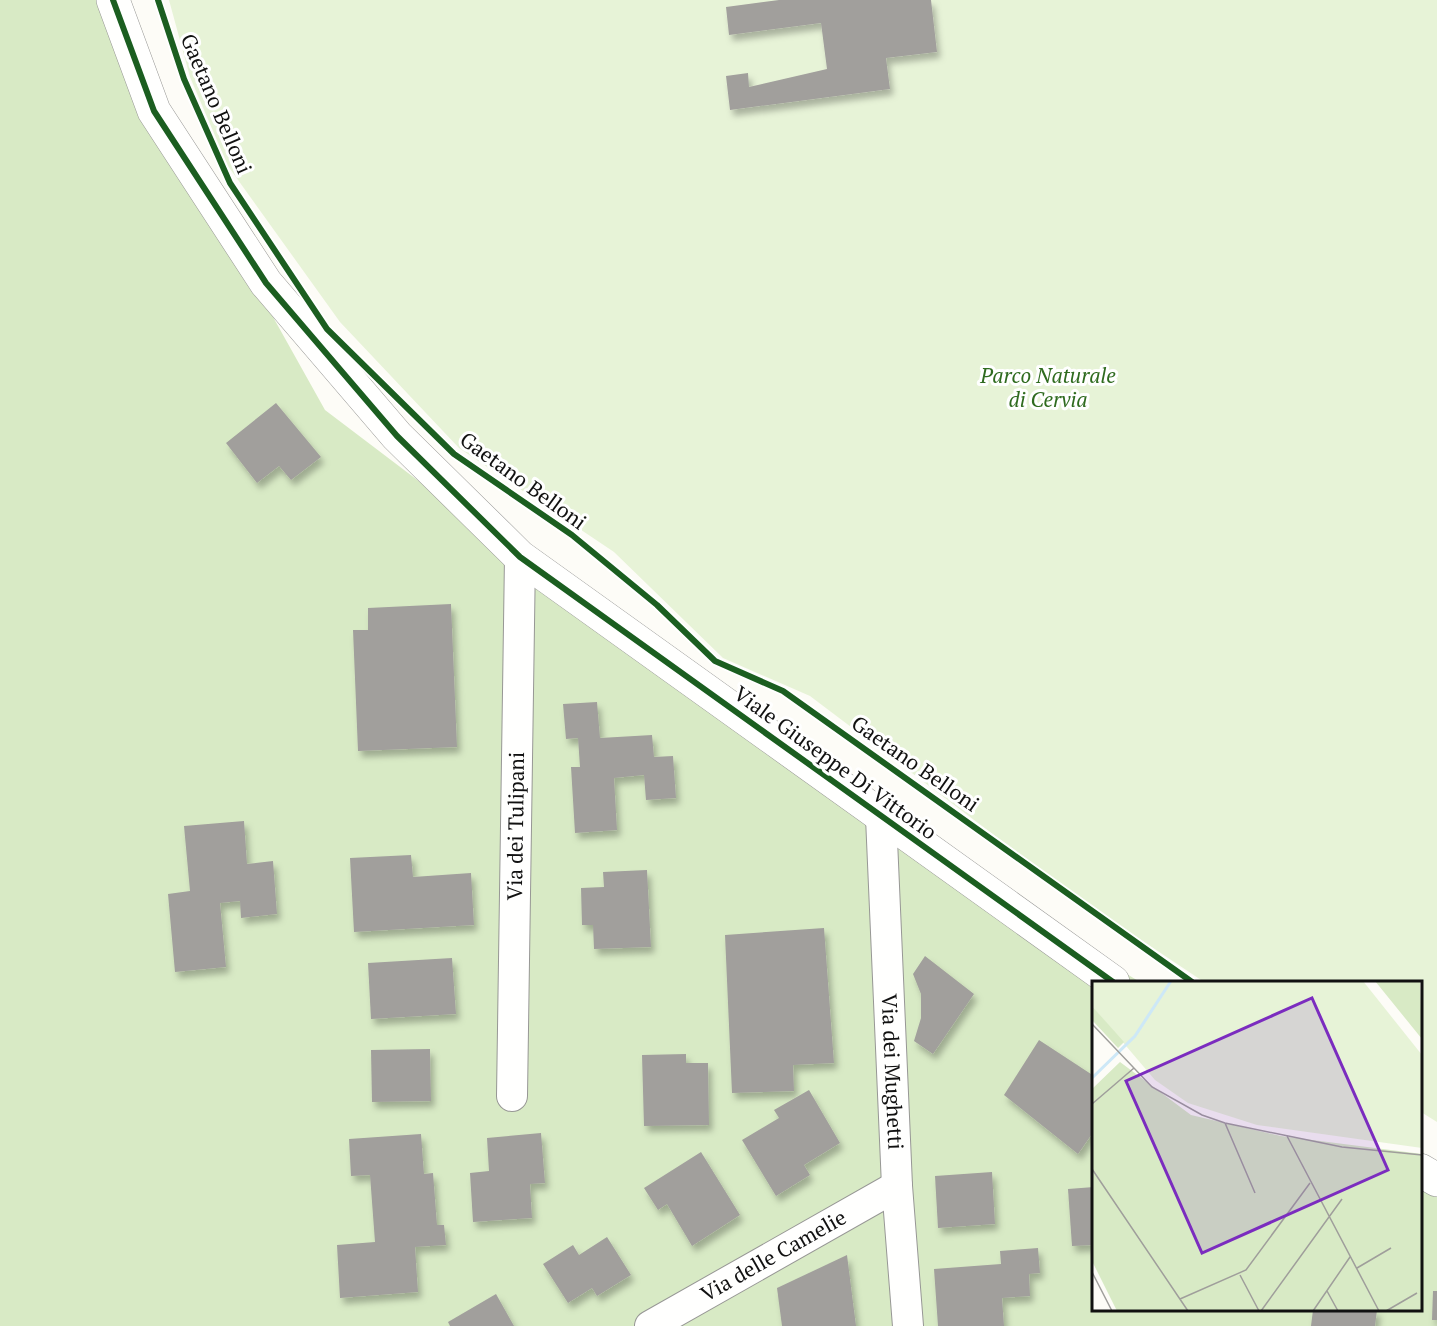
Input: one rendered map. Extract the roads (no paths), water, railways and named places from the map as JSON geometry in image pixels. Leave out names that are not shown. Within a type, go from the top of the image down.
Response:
[{"type":"street","name":"Viale Giuseppe Di Vittorio","points":[[113,0],[154,111],[266,283],[397,436],[520,557],[1112,981]]},
{"type":"street","name":"Via dei Tulipani","points":[[512,1096],[520,557]]},
{"type":"street","name":"Via dei Mughetti","points":[[881,817],[897,1186],[908,1326]]},
{"type":"street","points":[[1422,1171],[1437,1180]]},
{"type":"street","name":"Via delle Camelie","points":[[650,1326],[897,1186]]},
{"type":"park label","name":"Parco Naturale di Cervia","points":[[1048,388]]}]
